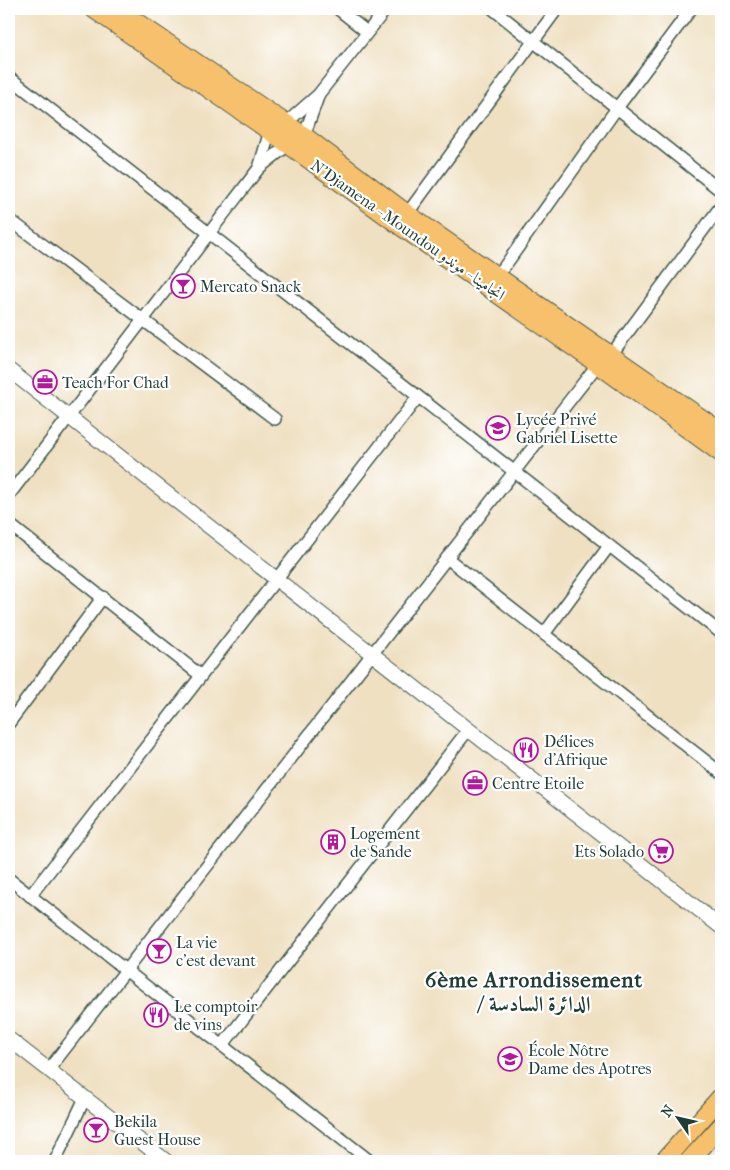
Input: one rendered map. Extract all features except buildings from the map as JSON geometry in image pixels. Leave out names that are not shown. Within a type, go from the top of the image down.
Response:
[{"type":"main road","name":"N'Djamena - Moundou انجامينا - موندو","points":[[94,9],[278,127]]},
{"type":"main road","name":"N'Djamena - Moundou انجامينا - موندو","points":[[117,9],[296,140],[497,277],[604,359],[721,453]]},
{"type":"main road","name":"N'Djamena - Moundou انجامينا - موندو","points":[[296,140],[402,227],[604,359],[719,427]]},
{"type":"main road","points":[[664,1161],[721,1097]]},
{"type":"main road","points":[[690,1161],[721,1126]]},
{"type":"street","points":[[338,9],[367,32]]},
{"type":"street","points":[[259,168],[296,140],[318,95],[386,9]]},
{"type":"street","points":[[493,9],[721,191]]},
{"type":"street","points":[[407,214],[557,9]]},
{"type":"street","points":[[497,277],[617,108],[691,9]]},
{"type":"street","points":[[11,82],[210,234],[721,633]]},
{"type":"street","points":[[9,495],[259,168],[278,127],[318,95]]},
{"type":"street","points":[[49,1069],[514,470],[604,359],[721,206]]},
{"type":"street","points":[[10,220],[275,419]]},
{"type":"street","points":[[9,370],[721,927]]},
{"type":"street","points":[[30,896],[418,397]]},
{"type":"street","points":[[9,524],[200,675]]},
{"type":"street","points":[[544,634],[609,546]]},
{"type":"street","points":[[447,558],[721,773]]},
{"type":"street","points":[[9,724],[103,597]]},
{"type":"street","points":[[222,1046],[468,730]]},
{"type":"street","points":[[9,879],[370,1161]]},
{"type":"street","points":[[9,1039],[166,1161]]},
{"type":"street","points":[[55,1161],[85,1098]]},
{"type":"place","name":"Mercato Snack","points":[[183,286]]},
{"type":"place","name":"Teach For Chad","points":[[45,382]]},
{"type":"place","name":"Lycée Privé Gabriel Lisette","points":[[498,428]]},
{"type":"place","name":"Délices d'Afrique","points":[[526,750]]},
{"type":"place","name":"Centre Etoile","points":[[475,783]]},
{"type":"place","name":"Logement de Sande","points":[[333,842]]},
{"type":"place","name":"Ets Solado","points":[[661,851]]},
{"type":"place","name":"La vie c'est devant","points":[[159,951]]},
{"type":"place","name":"Le comptoir de vins","points":[[156,1015]]},
{"type":"place","name":"École Nôtre Dame des Apotres","points":[[510,1059]]},
{"type":"place","name":"Bekila Guest House","points":[[96,1130]]},
{"type":"district","name":"6ème Arrondissement / الدائرة السادسة","points":[[534,992]]}]
